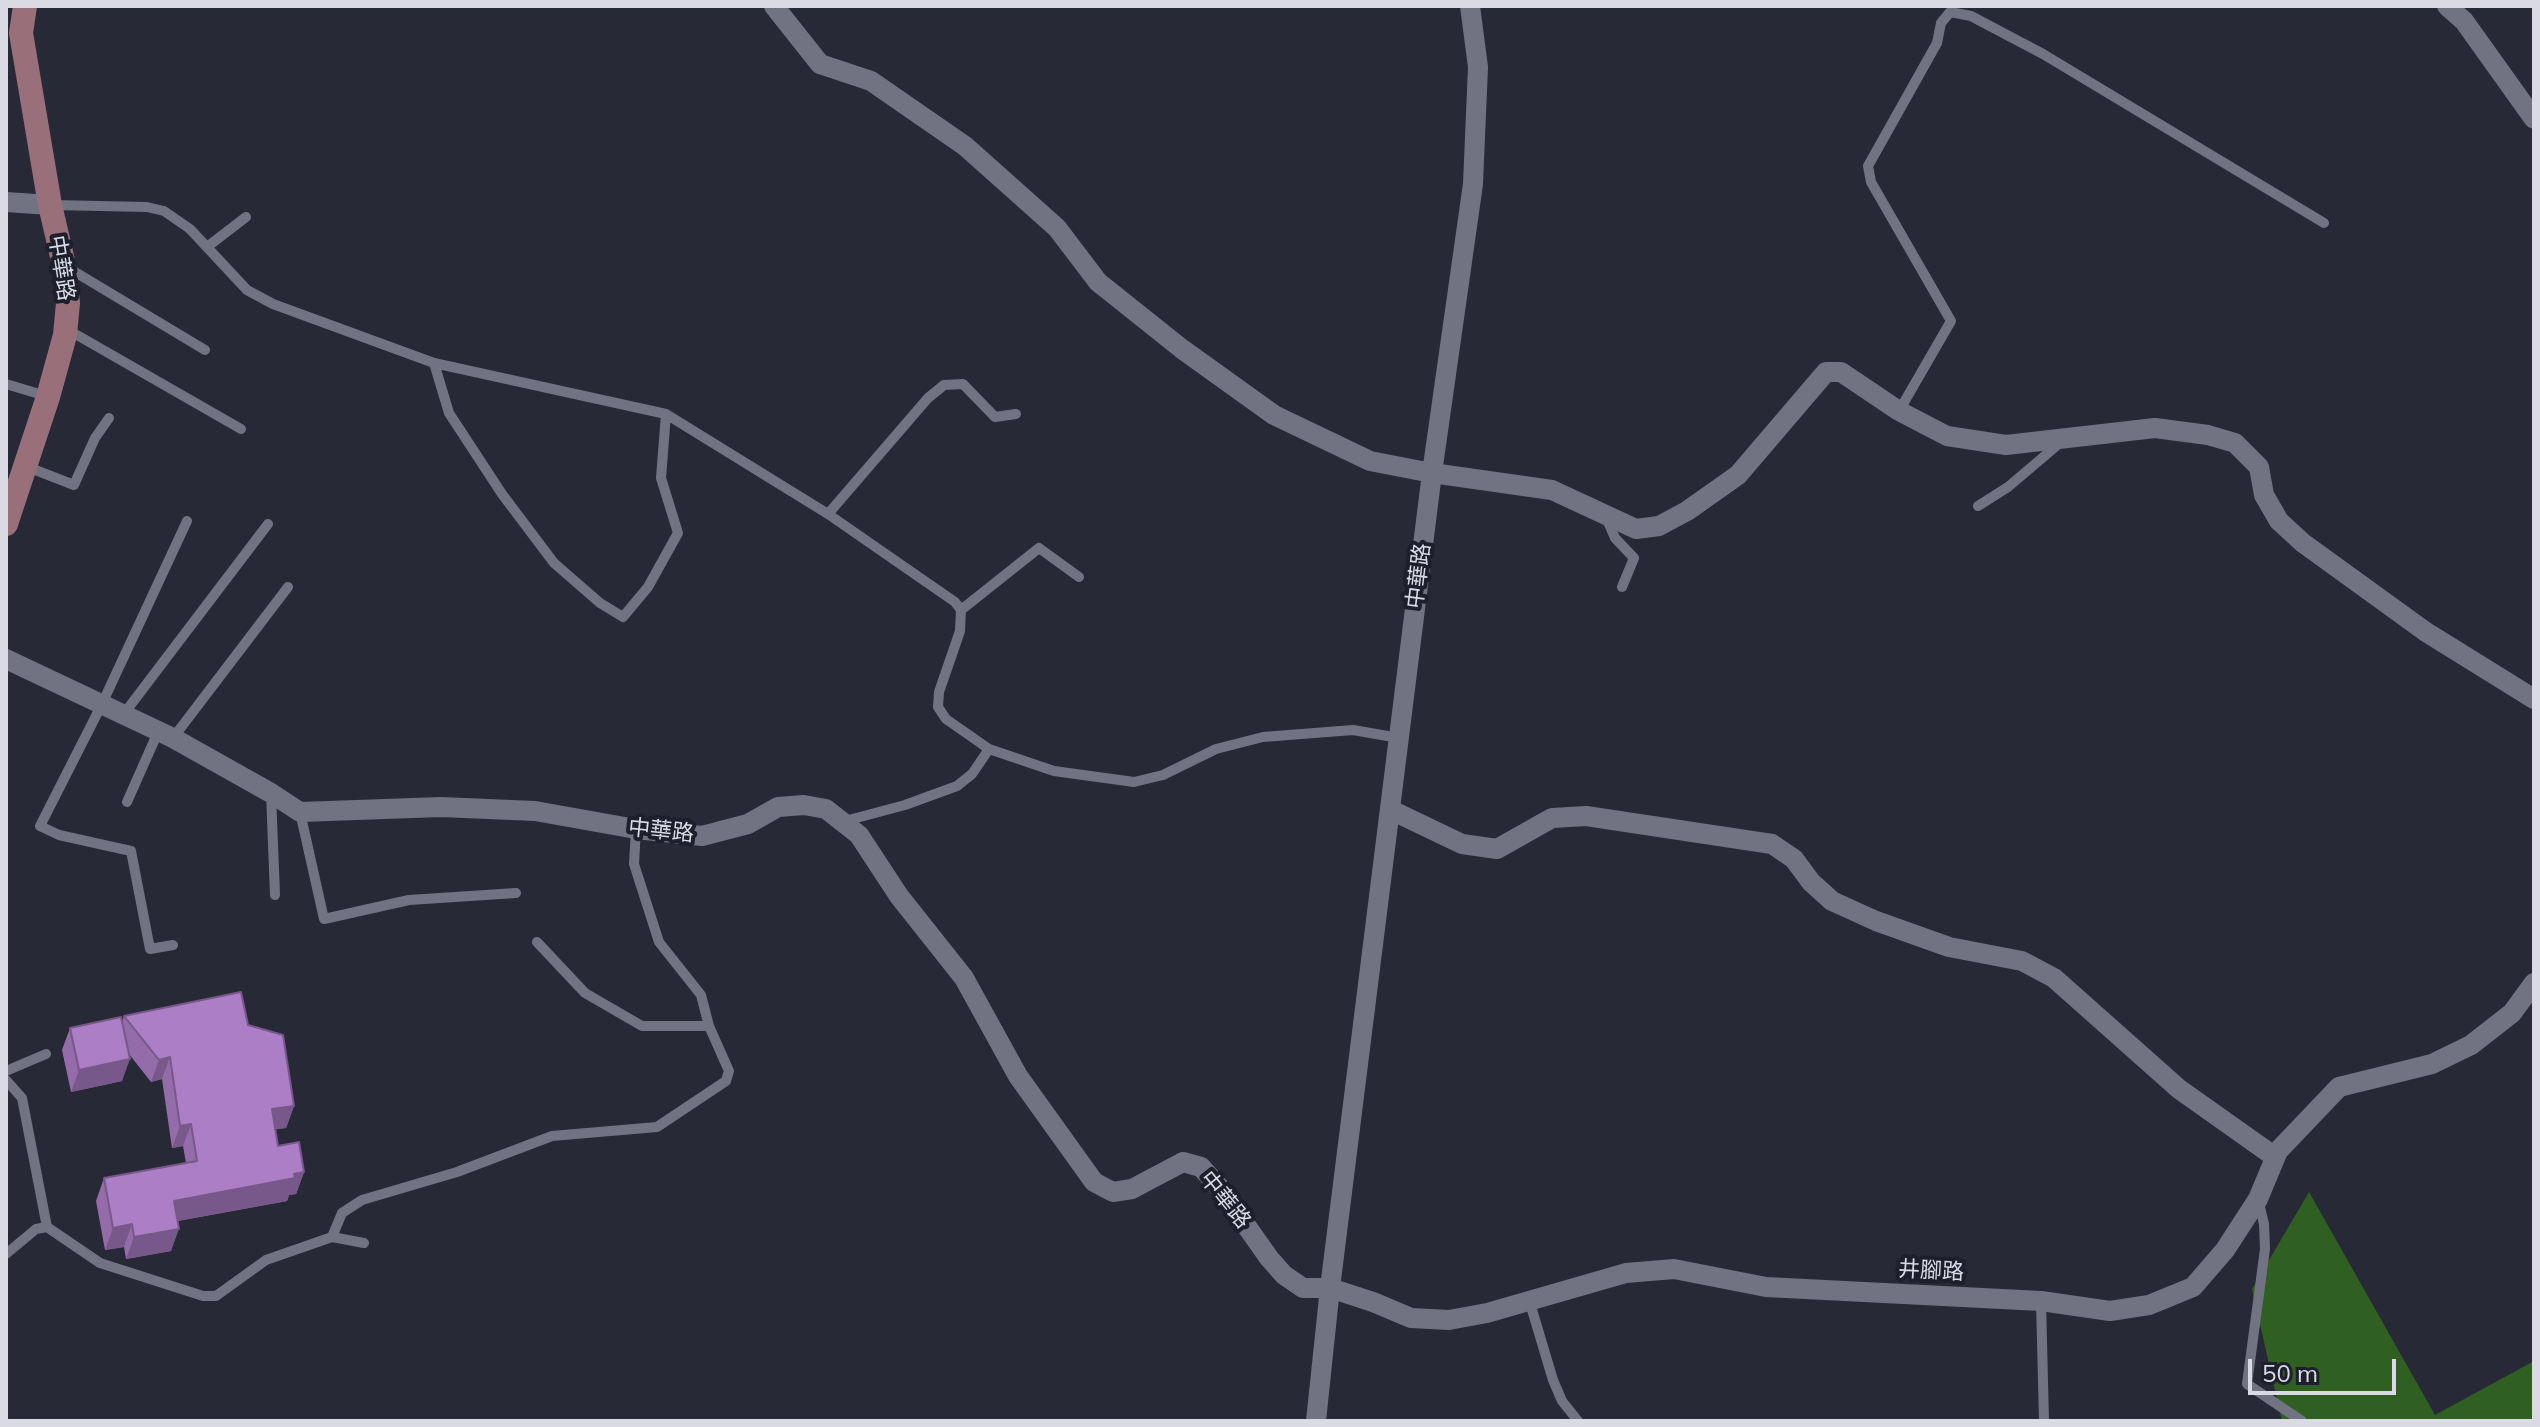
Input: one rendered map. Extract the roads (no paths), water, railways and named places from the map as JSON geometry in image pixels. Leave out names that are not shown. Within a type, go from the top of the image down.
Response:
[{"type":"street","name":"中華路","points":[[6,524],[48,397],[65,335],[68,303],[64,265],[17,35],[25,6]]},
{"type":"street","points":[[774,6],[820,64],[871,81],[965,146],[1057,228],[1098,282],[1182,349],[1274,415],[1370,461],[1552,490],[1636,529],[1659,526],[1687,511],[1738,475],[1826,372],[1841,372],[1899,411],[1947,436],[2006,445],[2155,428],[2208,435],[2235,443],[2259,467],[2264,495],[2279,521],[2303,543],[2426,632],[2534,699]]},
{"type":"street","name":"中華路","points":[[300,812],[441,807],[535,811],[636,829],[702,836],[748,824],[778,807],[804,805],[826,809],[859,835],[899,896],[964,978],[1018,1076],[1094,1182],[1113,1192],[1132,1189],[1183,1162],[1201,1167],[1284,1275],[1303,1288],[1330,1288],[1432,473],[1473,184],[1478,67],[1470,6]]},
{"type":"street","points":[[2447,6],[2464,21],[2534,119]]},
{"type":"street","points":[[6,202],[50,205]]},
{"type":"street","points":[[6,659],[165,735],[300,812]]},
{"type":"street","points":[[1391,810],[1462,844],[1497,849],[1552,818],[1586,816],[1772,844],[1794,859],[1811,882],[1832,901],[1876,921],[1949,947],[2022,961],[2054,978],[2179,1089],[2275,1157]]},
{"type":"street","name":"井腳路","points":[[1330,1288],[1411,1318],[1449,1320],[1530,1303],[1626,1273],[1674,1269],[1766,1287],[2041,1301],[2110,1311],[2149,1305],[2193,1287],[2225,1250],[2258,1199],[2278,1151],[2339,1087],[2432,1064],[2471,1045],[2512,1013],[2534,983]]},
{"type":"street","points":[[1316,1421],[1330,1288]]},
{"type":"lane","points":[[1899,411],[1951,321],[1871,182],[1868,166],[1937,43],[1941,23],[1950,12],[1971,16],[2043,54],[2324,223]]},
{"type":"lane","points":[[50,205],[147,207],[164,211],[190,229],[247,290],[273,304],[434,363],[666,414],[828,514],[955,602],[961,610],[960,631],[939,692],[938,707],[946,719],[989,749],[1054,771],[1134,782],[1163,775],[1216,749],[1263,737],[1353,730],[1399,738]]},
{"type":"lane","points":[[207,247],[246,217]]},
{"type":"lane","points":[[64,265],[205,350]]},
{"type":"lane","points":[[65,335],[77,335],[241,429]]},
{"type":"lane","points":[[434,363],[449,413],[502,494],[554,563],[600,603],[623,617],[648,587],[678,533],[661,478],[666,414]]},
{"type":"lane","points":[[6,384],[48,397]]},
{"type":"lane","points":[[828,514],[928,398],[944,385],[963,384],[995,417],[1016,414]]},
{"type":"lane","points":[[25,466],[74,485],[95,438],[109,418]]},
{"type":"lane","points":[[1978,506],[2008,487],[2066,438]]},
{"type":"lane","points":[[1605,513],[1615,538],[1634,558],[1622,587]]},
{"type":"lane","points":[[173,945],[150,949],[131,851],[59,835],[40,826],[101,706],[187,521]]},
{"type":"lane","points":[[123,715],[268,524]]},
{"type":"lane","points":[[961,610],[1039,548],[1079,577]]},
{"type":"lane","points":[[127,802],[165,735],[288,587]]},
{"type":"lane","points":[[845,821],[905,805],[957,786],[972,774],[989,749]]},
{"type":"lane","points":[[271,793],[275,895]]},
{"type":"lane","points":[[300,812],[324,919],[409,900],[516,893]]},
{"type":"lane","points":[[332,1237],[342,1213],[362,1200],[457,1172],[552,1136],[657,1127],[726,1081],[729,1071],[709,1026],[701,995],[659,942],[634,864],[636,829]]},
{"type":"lane","points":[[537,942],[585,993],[642,1026],[709,1026]]},
{"type":"lane","points":[[6,1071],[46,1054]]},
{"type":"lane","points":[[6,1080],[22,1098],[47,1227]]},
{"type":"lane","points":[[2258,1199],[2264,1224],[2265,1249],[2247,1384],[2302,1421]]},
{"type":"lane","points":[[6,1254],[36,1229],[47,1227],[100,1263],[203,1296],[216,1296],[266,1260],[332,1237],[364,1243]]},
{"type":"lane","points":[[2041,1301],[2044,1421]]},
{"type":"lane","points":[[1530,1303],[1553,1380],[1562,1401],[1578,1421]]}]
